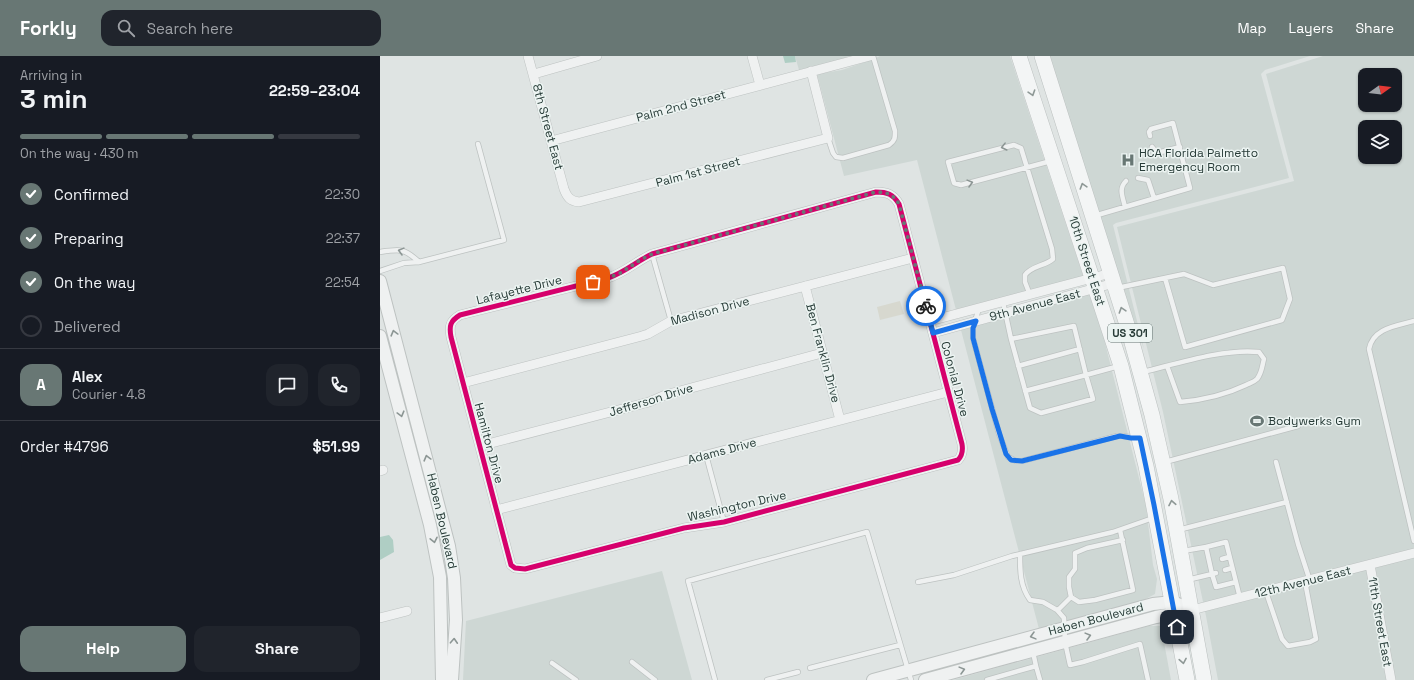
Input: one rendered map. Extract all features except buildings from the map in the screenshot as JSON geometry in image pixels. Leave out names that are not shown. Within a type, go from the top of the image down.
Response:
[{"type":"main road","name":"10th Street East","points":[[1019,56],[1095,283],[1121,366],[1140,438],[1187,680]]},
{"type":"main road","points":[[1032,56],[1051,112],[1075,160]]},
{"type":"main road","name":"10th Street East","points":[[1042,56],[1141,373],[1164,462],[1204,680]]},
{"type":"main road","points":[[1121,366],[1134,380],[1154,452],[1160,460],[1164,462]]},
{"type":"street","name":"8th Street East","points":[[528,56],[564,189],[569,198]]},
{"type":"street","points":[[534,74],[597,56]]},
{"type":"street","points":[[752,56],[760,85]]},
{"type":"street","points":[[844,64],[858,56]]},
{"type":"street","points":[[844,64],[870,56]]},
{"type":"street","name":"Palm 2nd Street","points":[[551,141],[812,71],[844,64]]},
{"type":"street","points":[[812,71],[828,138]]},
{"type":"street","name":"Palm 1st Street","points":[[569,198],[573,202],[584,202],[828,138]]},
{"type":"street","name":"Lafayette Drive","points":[[452,322],[460,315],[608,278],[619,274],[652,254],[876,192],[890,194]]},
{"type":"street","name":"Colonial Drive","points":[[890,194],[895,197],[899,204],[962,444],[963,451],[961,456]]},
{"type":"street","name":"Madison Drive","points":[[463,382],[642,336],[672,321],[913,258]]},
{"type":"street","name":"Haben Boulevard","points":[[380,281],[444,524],[454,578],[456,620],[452,680]]},
{"type":"street","name":"9th Avenue East","points":[[930,321],[1030,295],[1095,283],[1113,282]]},
{"type":"street","name":"9th Avenue East","points":[[933,333],[1006,313],[1095,283]]},
{"type":"street","name":"Ben Franklin Drive","points":[[805,286],[840,420]]},
{"type":"street","name":"Hamilton Drive","points":[[452,322],[450,328],[451,337],[509,560],[515,568]]},
{"type":"street","name":"Haben Boulevard","points":[[380,336],[396,392],[436,552],[441,596],[442,680]]},
{"type":"street","name":"Jefferson Drive","points":[[480,446],[649,402],[664,395],[822,353]]},
{"type":"street","points":[[396,392],[409,388]]},
{"type":"street","name":"Adams Drive","points":[[496,510],[948,392]]},
{"type":"street","name":"Washington Drive","points":[[515,568],[525,569],[684,528],[724,522],[954,462],[961,456]]},
{"type":"street","name":"12th Avenue East","points":[[1192,610],[1310,581],[1414,553]]},
{"type":"street","name":"11th Street East","points":[[1370,565],[1391,680]]},
{"type":"street","name":"Haben Boulevard","points":[[873,680],[909,675],[1065,628],[1153,604],[1192,610]]},
{"type":"street","name":"Haben Boulevard","points":[[925,680],[940,678],[1156,617],[1174,608]]},
{"type":"street","points":[[380,618],[407,611]]},
{"type":"lane","points":[[828,138],[833,153],[836,157],[843,158],[893,142],[895,131],[873,56]]},
{"type":"lane","points":[[1093,216],[1190,188],[1173,123],[1151,129],[1149,132],[1150,136]]},
{"type":"lane","points":[[380,271],[404,262],[419,262],[504,240],[478,144]]},
{"type":"lane","points":[[1030,295],[1024,275],[1028,271],[1047,264],[1053,259],[1052,249],[1027,168],[1021,148],[1014,145],[948,162],[954,183],[961,185],[1027,168],[1054,161]]},
{"type":"lane","points":[[1152,147],[1157,153],[1180,147]]},
{"type":"lane","points":[[1138,178],[1148,180],[1154,198]]},
{"type":"lane","points":[[1125,207],[1121,189],[1126,181]]},
{"type":"lane","points":[[380,252],[397,249],[402,250],[410,254],[419,262]]},
{"type":"lane","points":[[652,254],[672,321]]},
{"type":"lane","points":[[1113,282],[1165,278],[1184,274],[1213,285],[1283,268],[1290,299],[1282,320],[1185,347],[1165,278]]},
{"type":"lane","points":[[1003,302],[1011,339],[1030,408],[1041,413],[1093,400],[1074,326],[1011,339]]},
{"type":"lane","points":[[979,308],[973,328],[973,338],[999,434],[1008,458],[1011,460],[1022,461],[1120,436],[1140,438]]},
{"type":"lane","points":[[1414,321],[1388,328],[1376,334],[1371,341],[1369,349],[1414,541]]},
{"type":"lane","points":[[1018,366],[1080,349]]},
{"type":"lane","points":[[1141,373],[1167,366],[1221,354],[1246,350],[1259,352],[1264,359],[1262,371],[1256,380],[1233,391],[1216,396],[1180,402],[1167,366]]},
{"type":"lane","points":[[1025,391],[1121,366]]},
{"type":"lane","points":[[1164,462],[1298,426]]},
{"type":"lane","points":[[706,455],[724,522]]},
{"type":"lane","points":[[1266,592],[1282,639],[1288,646],[1310,642],[1316,639],[1306,587],[1310,581],[1276,462]]},
{"type":"lane","points":[[1177,531],[1287,502]]},
{"type":"lane","points":[[918,582],[954,575],[1020,554],[1120,530],[1156,517]]},
{"type":"lane","points":[[1120,530],[1123,540],[1133,590],[1095,600],[1079,602],[1071,597],[1069,577],[1075,569],[1075,553],[1087,548],[1123,540]]},
{"type":"lane","points":[[715,680],[688,581],[867,532],[909,675]]},
{"type":"lane","points":[[1181,552],[1226,542],[1240,598]]},
{"type":"lane","points":[[1206,547],[1211,561],[1216,587],[1236,582]]},
{"type":"lane","points":[[1020,554],[1020,575],[1025,592],[1030,600],[1043,602],[1058,610],[1064,618],[1065,642],[1070,665],[1140,644],[1148,680]]},
{"type":"lane","points":[[1222,559],[1229,557]]},
{"type":"lane","points":[[1225,570],[1232,568]]},
{"type":"lane","points":[[1186,581],[1214,573]]},
{"type":"lane","points":[[1058,610],[1071,597]]},
{"type":"lane","points":[[810,668],[900,645]]},
{"type":"lane","points":[[1033,651],[1040,680]]},
{"type":"lane","points":[[552,662],[576,680]]},
{"type":"lane","points":[[632,662],[655,680]]},
{"type":"lane","points":[[987,680],[1036,666]]},
{"type":"lane","points":[[767,680],[798,672]]},
{"type":"shaded area","points":[[783,56],[795,56],[796,62],[785,63]]},
{"type":"shaded area","points":[[795,56],[849,56],[799,70]]},
{"type":"shaded area","points":[[880,56],[1010,56],[1083,276],[956,310],[917,160],[844,176],[817,74],[842,70]]},
{"type":"shaded area","points":[[1047,56],[1310,56],[1265,70],[1261,74],[1289,178],[1113,225],[1144,349],[1111,259]]},
{"type":"shaded area","points":[[1323,56],[1414,56],[1414,680],[1218,680],[1163,412],[1117,227],[1294,181],[1266,74]]},
{"type":"shaded area","points":[[1089,294],[1103,335],[1146,506],[1153,565],[1157,579],[1155,594],[1138,603],[1039,629],[961,330]]},
{"type":"shaded area","points":[[900,301],[904,314],[880,320],[877,307]]},
{"type":"shaded area","points":[[389,535],[393,540],[394,552],[380,560],[380,537]]},
{"type":"shaded area","points":[[662,571],[692,680],[463,680],[466,621]]},
{"type":"shaded area","points":[[1149,626],[1161,626],[1171,680],[953,680]]},
{"type":"cycle path","points":[[876,192],[889,194],[899,204],[962,444],[962,452],[958,460],[724,522],[684,528],[525,569],[515,568],[511,565],[451,337],[450,327],[454,319],[460,315],[608,278],[620,273],[652,254],[876,192]]},
{"type":"way so far","points":[[593,282],[619,274],[652,254],[876,192],[883,192],[895,197],[899,204],[926,306]]},
{"type":"place","name":"HCA Florida Palmetto Emergency Room","points":[[1128,160]]},
{"type":"place","name":"Bodywerks Gym","points":[[1257,421]]},
{"type":"route","points":[[926,306],[933,333],[976,321],[973,328],[973,338],[999,434],[1006,454],[1011,460],[1022,461],[1120,436],[1140,438],[1177,627]]}]
